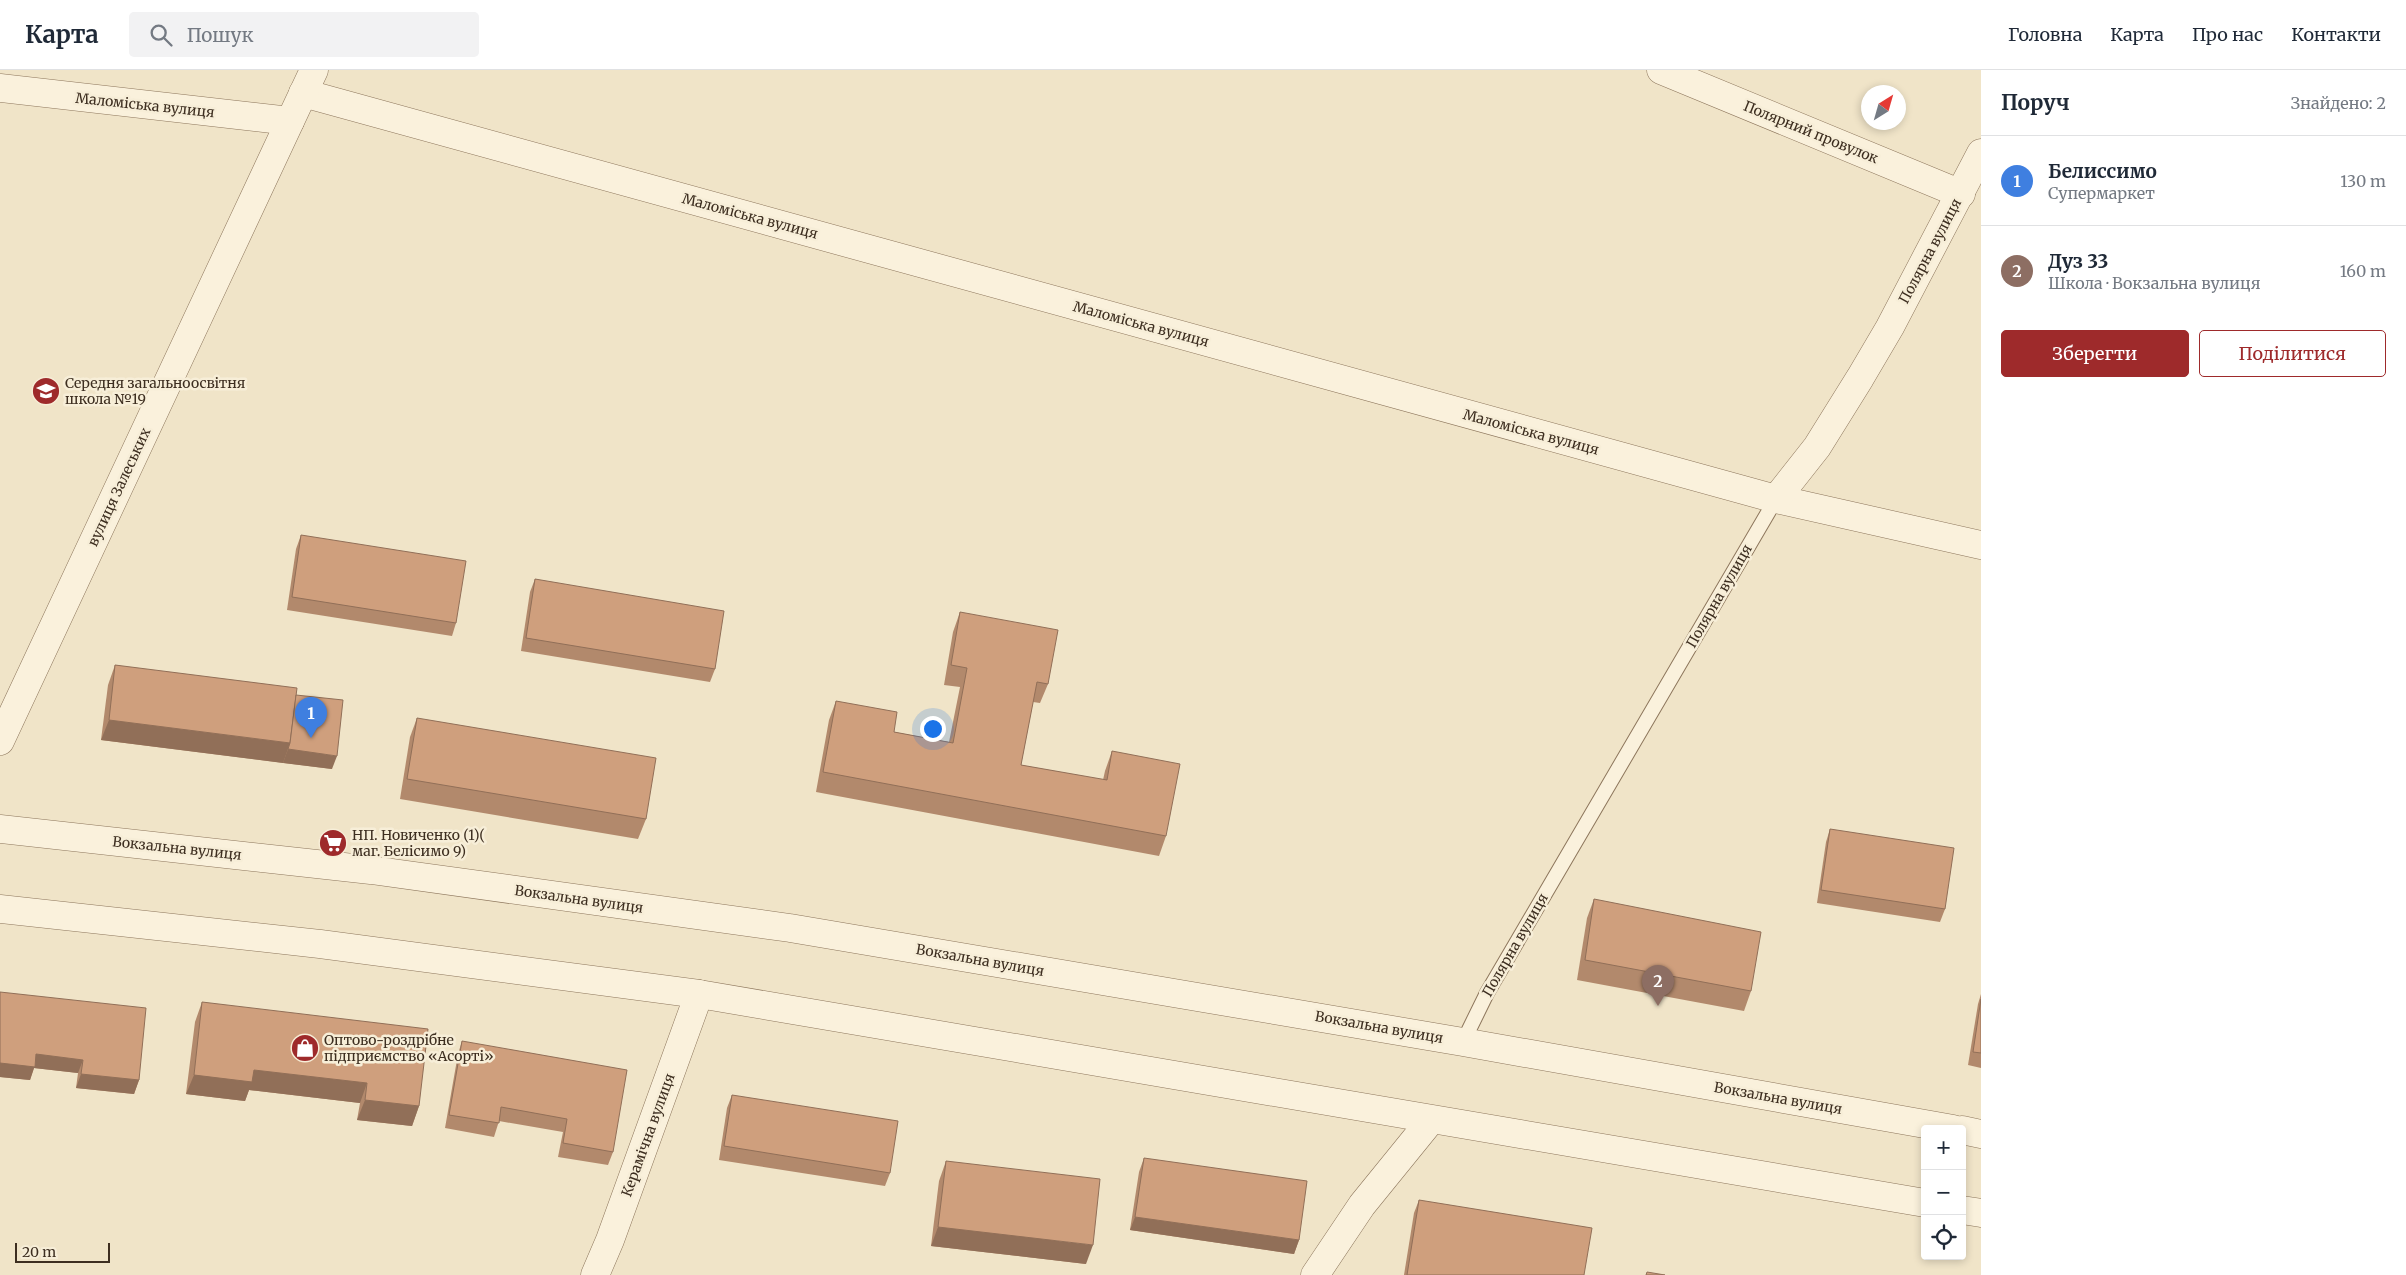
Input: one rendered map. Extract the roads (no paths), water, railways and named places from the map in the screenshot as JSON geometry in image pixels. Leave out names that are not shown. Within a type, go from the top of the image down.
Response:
[{"type":"street","name":"Полярний провулок","points":[[1661,70],[1961,194]]},
{"type":"street","name":"вулиця Залеських","points":[[0,741],[309,82]]},
{"type":"street","name":"Маломіська вулиця","points":[[309,82],[1776,499],[1981,546]]},
{"type":"street","name":"Маломіська вулиця","points":[[0,88],[290,121]]},
{"type":"street","name":"Полярна вулиця","points":[[1776,499],[1817,447],[1860,378],[1890,327],[1981,153]]},
{"type":"street","name":"Вокзальна вулиця","points":[[0,829],[371,870],[790,928],[1463,1042],[1930,1125]]},
{"type":"street","points":[[0,909],[320,944],[699,994],[1921,1203]]},
{"type":"street","name":"Керамічна вулиця","points":[[595,1275],[610,1240],[699,994]]},
{"type":"street","points":[[1315,1275],[1362,1205],[1431,1120]]},
{"type":"street","points":[[1966,1131],[1981,1134]]},
{"type":"street","points":[[1966,1211],[1981,1213]]},
{"type":"lane","name":"Полярна вулиця","points":[[1463,1042],[1486,993],[1776,499]]},
{"type":"place","name":"Середня загальноосвітня школа №19","points":[[46,391]]},
{"type":"place","name":"Белиссимо","points":[[311,738]]},
{"type":"place","name":"НП. Новиченко (1)( маг. Белісимо 9)","points":[[333,843]]},
{"type":"place","name":"Дуз 33","points":[[1658,1006]]},
{"type":"place","name":"Оптово-роздрібне підприємство «Асортi»","points":[[305,1048]]}]
